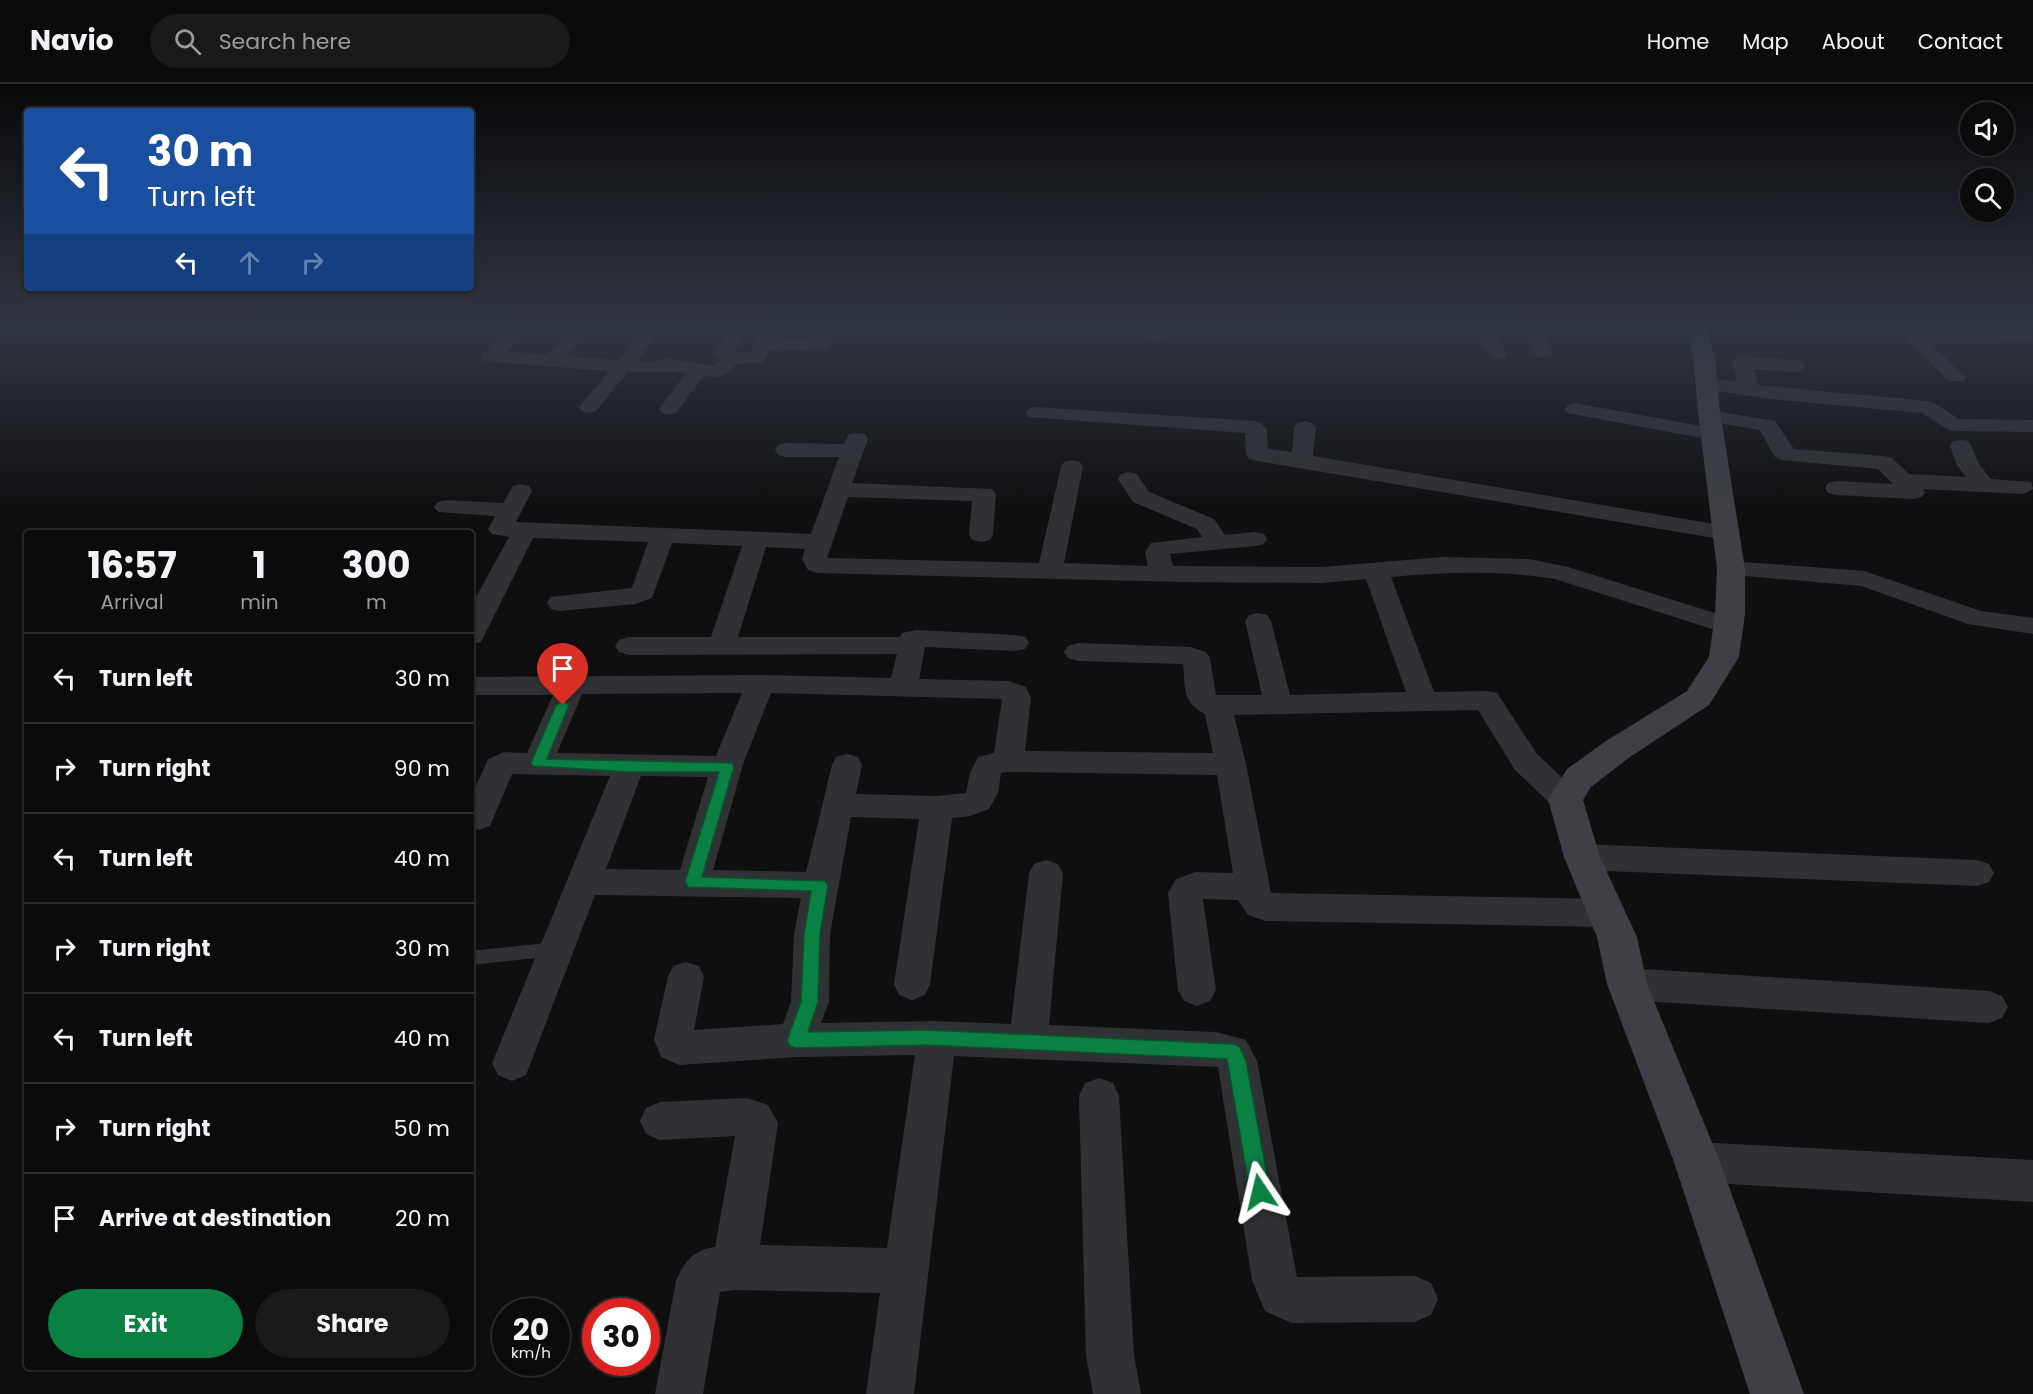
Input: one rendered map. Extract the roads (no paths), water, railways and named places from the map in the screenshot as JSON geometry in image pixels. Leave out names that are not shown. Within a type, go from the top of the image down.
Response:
[{"type":"street","points":[[589,407],[606,386]]},
{"type":"street","points":[[669,409],[686,386]]},
{"type":"street","points":[[1565,799],[1580,778],[1618,749],[1698,698],[1724,657],[1728,626],[1729,553],[1706,386]]},
{"type":"street","points":[[1725,386],[1927,407],[1954,425],[2027,430]]},
{"type":"street","points":[[1575,409],[1711,425],[1768,425],[1783,452],[1789,455],[1884,463],[1914,492],[1836,488]]},
{"type":"street","points":[[1036,413],[1254,428],[1257,454],[1574,509],[1729,553],[1864,579],[1977,618],[2033,626]]},
{"type":"street","points":[[1302,460],[1305,427]]},
{"type":"street","points":[[786,450],[854,445],[814,559],[817,565],[1322,575],[1443,565],[1545,569],[1728,626]]},
{"type":"street","points":[[1961,446],[1968,465],[1983,484]]},
{"type":"street","points":[[1050,571],[1072,467]]},
{"type":"street","points":[[1129,479],[1141,497],[1206,524],[1217,542]]},
{"type":"street","points":[[1904,482],[2023,487]]},
{"type":"street","points":[[839,490],[984,494],[981,535]]},
{"type":"street","points":[[446,507],[518,511],[663,535],[821,542]]},
{"type":"street","points":[[474,628],[518,511]]},
{"type":"street","points":[[560,603],[643,593],[663,535]]},
{"type":"street","points":[[722,646],[757,538]]},
{"type":"street","points":[[1162,573],[1157,552],[1160,548],[1255,540]]},
{"type":"street","points":[[1376,571],[1423,701]]},
{"type":"street","points":[[1258,621],[1278,704]]},
{"type":"street","points":[[903,686],[912,639],[1016,643]]},
{"type":"street","points":[[629,646],[911,646]]},
{"type":"street","points":[[1078,652],[1194,656],[1197,660],[1202,700],[1216,706],[1487,700],[1526,762],[1565,799],[1582,857],[1617,937],[1627,984],[1697,1162],[1777,1394]]},
{"type":"street","points":[[693,882],[727,767],[760,684]]},
{"type":"street","points":[[474,686],[760,684],[903,686],[1012,691],[1017,698],[1008,761]]},
{"type":"street","points":[[538,763],[571,686]]},
{"type":"street","points":[[1216,706],[1231,764],[1254,898],[1260,905],[1266,907],[1607,913]]},
{"type":"street","points":[[839,805],[938,807],[977,803],[988,765],[1008,761],[1231,764]]},
{"type":"street","points":[[479,818],[500,767],[504,763],[727,767]]},
{"type":"street","points":[[796,1040],[810,1002],[812,934],[820,885],[847,765]]},
{"type":"street","points":[[512,1063],[628,767]]},
{"type":"street","points":[[912,984],[938,807]]},
{"type":"street","points":[[1582,857],[1977,873]]},
{"type":"street","points":[[1028,1042],[1046,873]]},
{"type":"street","points":[[582,882],[820,885]]},
{"type":"street","points":[[1197,990],[1185,893],[1188,888],[1196,885],[1253,887]]},
{"type":"street","points":[[686,977],[673,1039],[679,1048],[796,1040],[935,1038],[1232,1052],[1238,1061],[1275,1280],[1281,1295],[1291,1300],[1415,1299]]},
{"type":"street","points":[[1627,984],[1989,1007]]},
{"type":"street","points":[[890,1394],[936,1047],[935,1038]]},
{"type":"street","points":[[1099,1096],[1110,1355],[1117,1394]]},
{"type":"street","points":[[660,1121],[747,1117],[754,1118],[758,1123],[734,1267]]},
{"type":"street","points":[[1697,1162],[2033,1181]]},
{"type":"street","points":[[679,1394],[699,1281],[709,1270],[734,1267],[906,1271]]},
{"type":"lane","points":[[474,958],[556,949]]}]
